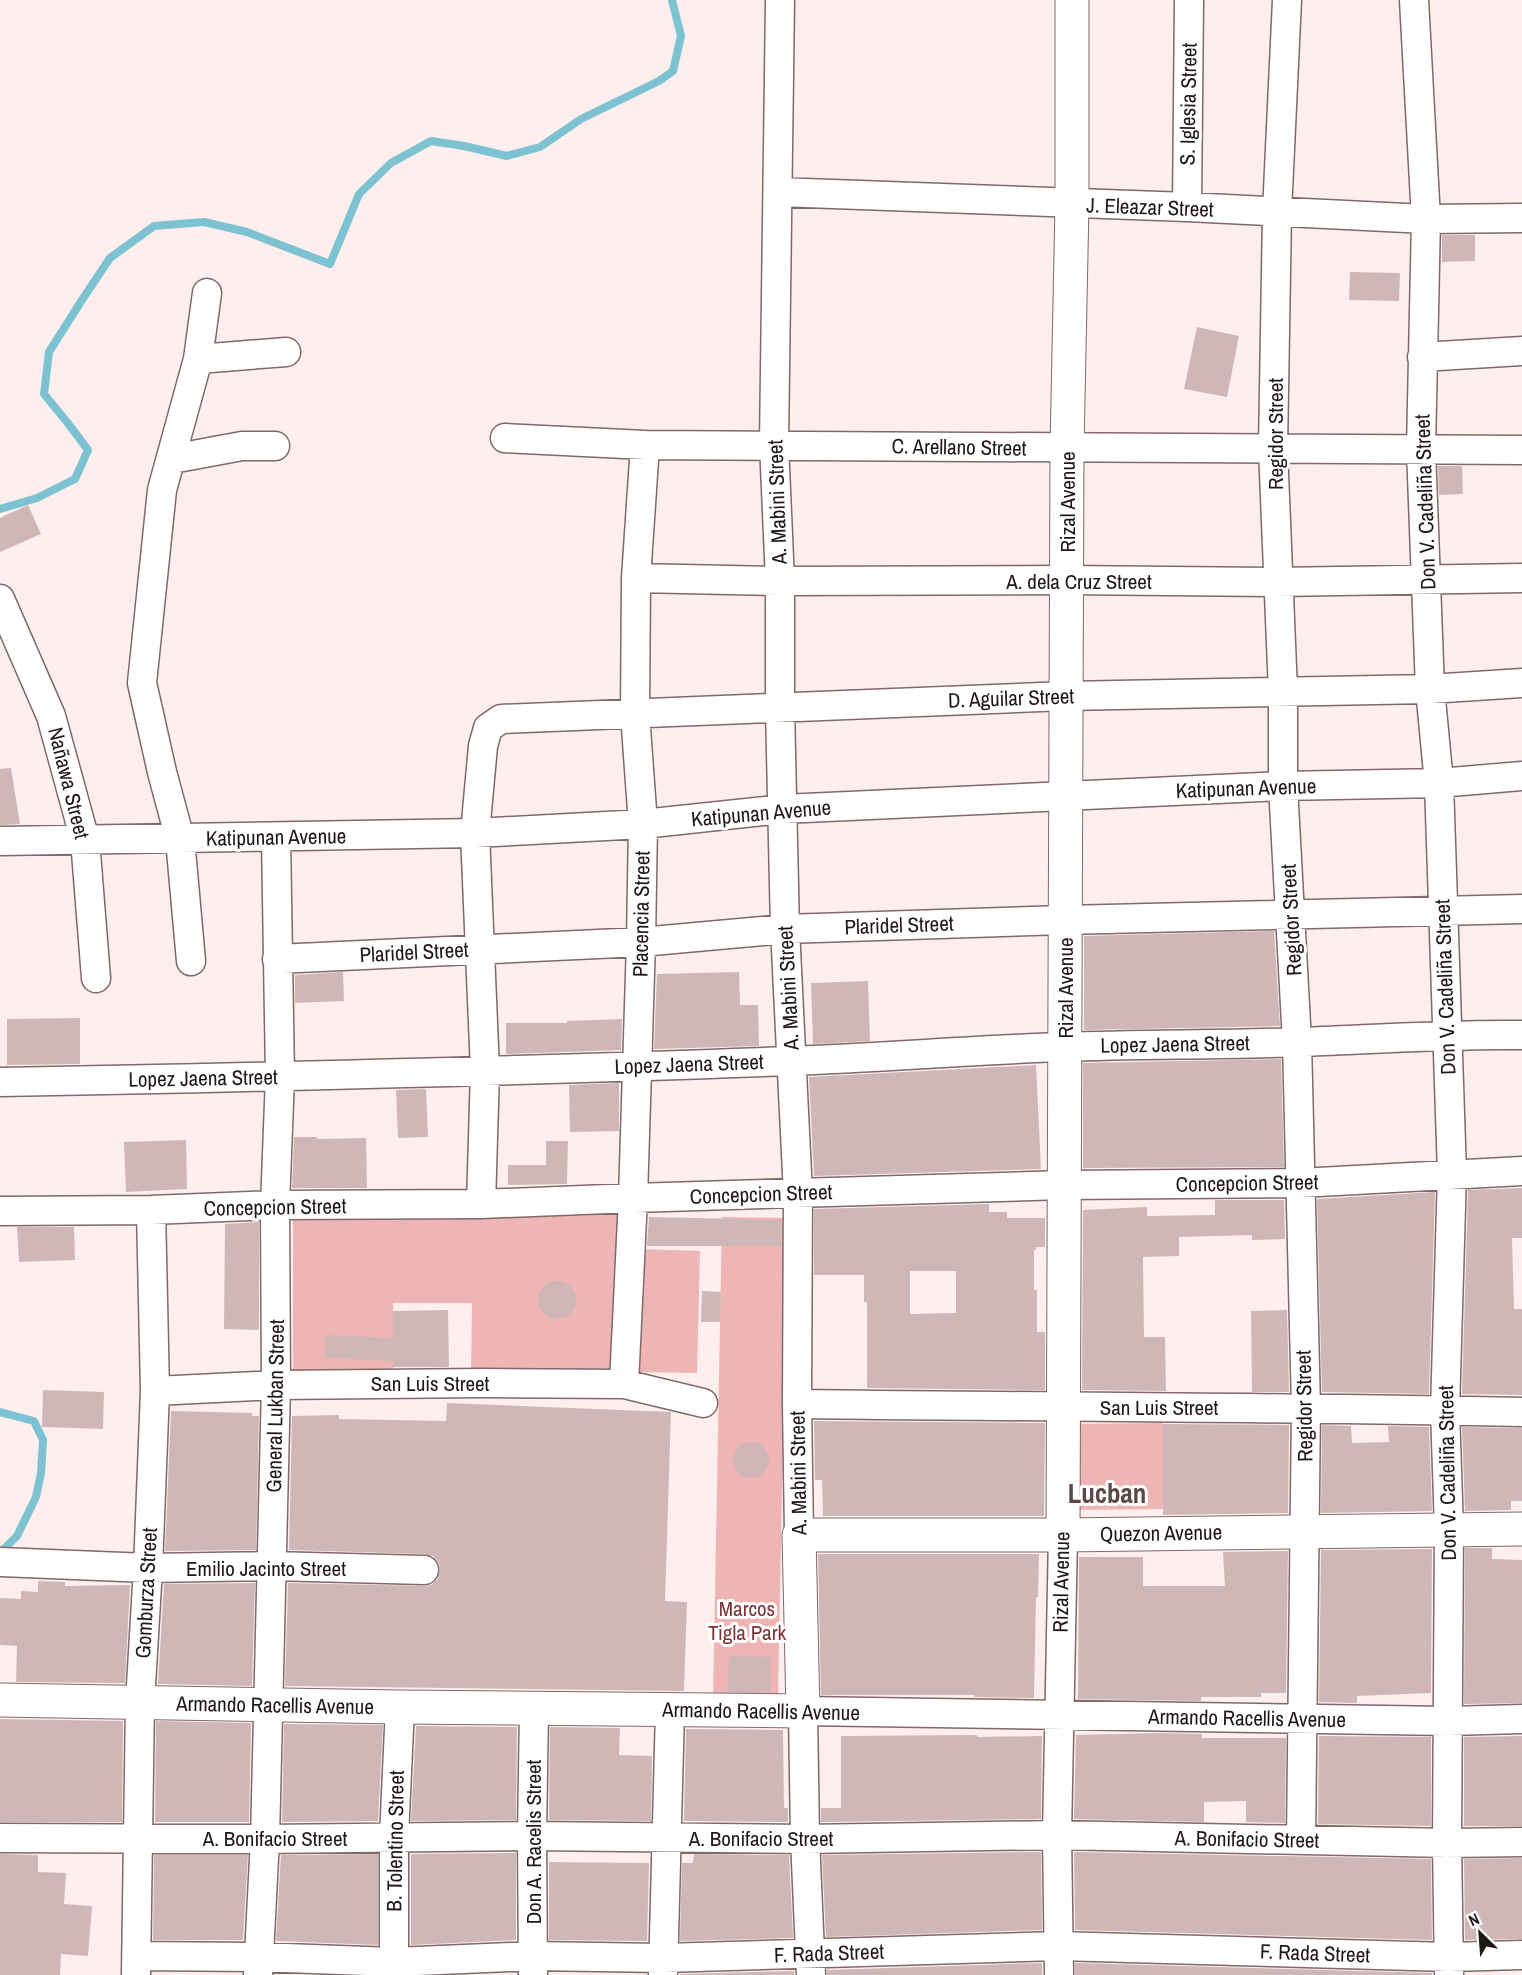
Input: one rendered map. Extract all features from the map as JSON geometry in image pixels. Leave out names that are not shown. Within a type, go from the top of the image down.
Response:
[{"type":"main road","name":"Rizal Avenue","points":[[1062,1535],[1072,0]]},
{"type":"main road","name":"Quezon Avenue","points":[[799,1535],[1062,1535],[1522,1529]]},
{"type":"main road","name":"A. Mabini Street","points":[[799,1535],[803,1711]]},
{"type":"main road","name":"Armando Racellis Avenue","points":[[0,1700],[803,1711]]},
{"type":"street","name":"A. Mabini Street","points":[[780,0],[774,444],[780,581],[780,708],[785,929],[798,1194],[799,1535]]},
{"type":"street","name":"S. Iglesia Street","points":[[1187,207],[1189,0]]},
{"type":"street","name":"Regidor Street","points":[[1287,0],[1277,212],[1273,449],[1283,692],[1283,786],[1292,914],[1297,1042],[1306,1407],[1301,1840]]},
{"type":"street","name":"Don V. Cadeliña Street","points":[[1414,0],[1426,219],[1421,449],[1430,689],[1439,783],[1452,1174],[1445,1410],[1449,1529],[1449,1966]]},
{"type":"street","name":"J. Eleazar Street","points":[[778,192],[1187,207],[1426,219],[1522,218]]},
{"type":"street","points":[[191,961],[180,839],[142,683],[162,490],[198,359],[207,292]]},
{"type":"street","points":[[1422,357],[1522,351]]},
{"type":"street","points":[[198,359],[286,352]]},
{"type":"street","name":"C. Arellano Street","points":[[505,438],[645,445],[1522,450]]},
{"type":"street","name":"Placencia Street","points":[[624,1384],[633,1198],[641,942],[642,824],[635,714],[636,578],[645,445]]},
{"type":"street","points":[[172,459],[242,446],[275,446]]},
{"type":"street","name":"A. dela Cruz Street","points":[[636,578],[780,581],[1278,582],[1522,578]]},
{"type":"street","name":"Nañawa Street","points":[[0,599],[51,716],[85,840],[96,978]]},
{"type":"street","name":"D. Aguilar Street","points":[[475,833],[483,746],[488,728],[501,719],[1066,696],[1430,689],[1522,683]]},
{"type":"street","name":"Katipunan Avenue","points":[[0,841],[475,833],[642,824],[783,809],[1283,786],[1439,783],[1522,777]]},
{"type":"street","points":[[475,833],[484,1071],[481,1204]]},
{"type":"street","name":"General Lukban Street","points":[[258,1966],[265,1839],[276,1384],[275,1205],[280,1077],[276,837]]},
{"type":"street","name":"Plaridel Street","points":[[277,959],[641,942],[785,929],[1522,909]]},
{"type":"street","name":"Lopez Jaena Street","points":[[0,1082],[484,1071],[792,1061],[1065,1047],[1297,1042],[1446,1034],[1522,1035]]},
{"type":"street","name":"Concepcion Street","points":[[0,1211],[151,1210],[275,1205],[481,1204],[1064,1185],[1300,1183],[1522,1171]]},
{"type":"street","name":"Gomburza Street","points":[[137,1965],[140,1702],[155,1390],[151,1210]]},
{"type":"street","name":"San Luis Street","points":[[155,1390],[276,1384],[624,1384],[703,1403]]},
{"type":"street","name":"San Luis Street","points":[[797,1404],[1306,1407],[1522,1412]]},
{"type":"street","name":"Rizal Avenue","points":[[1059,1975],[1057,1835],[1062,1535]]},
{"type":"street","name":"Emilio Jacinto Street","points":[[0,1562],[148,1568],[272,1566],[423,1570]]},
{"type":"street","name":"B. Tolentino Street","points":[[394,1969],[394,1837],[400,1707]]},
{"type":"street","name":"Don A. Racelis Street","points":[[533,1966],[534,1708]]},
{"type":"street","points":[[663,1967],[670,1710]]},
{"type":"street","name":"A. Mabini Street","points":[[803,1711],[805,1839],[811,1965]]},
{"type":"street","name":"Armando Racellis Avenue","points":[[803,1711],[1303,1720],[1522,1719]]},
{"type":"street","name":"A. Bonifacio Street","points":[[0,1838],[265,1839],[532,1836],[805,1839],[1057,1835],[1448,1843],[1522,1842]]},
{"type":"street","name":"F. Rada Street","points":[[137,1965],[394,1969],[811,1965],[1058,1946],[1449,1966],[1522,1956]]},
{"type":"green space","points":[[623,1209],[616,1378],[471,1378],[472,1303],[393,1303],[393,1379],[293,1378],[293,1214]]},
{"type":"green space","name":"Marcos Tigla Park","points":[[722,1217],[787,1218],[778,1700],[713,1699]]},
{"type":"green space","points":[[639,1249],[700,1251],[697,1373],[636,1372]]},
{"type":"green space","points":[[1163,1423],[1163,1509],[1072,1510],[1072,1424]]},
{"type":"building","points":[[1442,235],[1475,235],[1475,261],[1442,262]]},
{"type":"building","points":[[1350,272],[1400,273],[1399,301],[1349,300]]},
{"type":"building","points":[[1197,327],[1239,336],[1227,397],[1184,389]]},
{"type":"building","points":[[1438,466],[1462,466],[1463,494],[1439,495]]},
{"type":"building","points":[[28,505],[41,534],[0,552],[0,518]]},
{"type":"building","points":[[11,768],[20,824],[0,825],[0,769]]},
{"type":"building","points":[[1274,931],[1280,1026],[1084,1030],[1084,936]]},
{"type":"building","points":[[343,972],[344,1001],[295,1003],[295,975]]},
{"type":"building","points":[[739,972],[740,1005],[758,1005],[759,1046],[654,1049],[657,974]]},
{"type":"building","points":[[868,981],[870,1041],[813,1044],[811,983]]},
{"type":"building","points":[[80,1018],[80,1064],[7,1065],[7,1019]]},
{"type":"building","points":[[622,1019],[621,1050],[506,1054],[506,1023],[567,1023],[567,1021]]},
{"type":"building","points":[[1281,1059],[1284,1167],[1083,1168],[1083,1063]]},
{"type":"building","points":[[1036,1065],[1041,1169],[814,1176],[809,1077]]},
{"type":"building","points":[[619,1083],[619,1131],[570,1132],[569,1085]]},
{"type":"building","points":[[426,1089],[428,1137],[398,1138],[396,1090]]},
{"type":"building","points":[[294,1137],[366,1138],[367,1188],[292,1188]]},
{"type":"building","points":[[186,1140],[187,1189],[126,1192],[124,1142]]},
{"type":"building","points":[[546,1141],[568,1141],[567,1184],[508,1185],[508,1165],[546,1165]]},
{"type":"building","points":[[1522,1188],[1522,1238],[1512,1238],[1514,1309],[1522,1309],[1522,1395],[1462,1394],[1468,1190]]},
{"type":"building","points":[[1435,1192],[1429,1394],[1322,1392],[1317,1199]]},
{"type":"building","points":[[1215,1200],[1284,1200],[1285,1239],[1252,1240],[1252,1235],[1179,1237],[1179,1256],[1143,1257],[1144,1337],[1165,1337],[1166,1391],[1082,1390],[1083,1210],[1147,1207],[1147,1216],[1215,1215]]},
{"type":"building","points":[[989,1204],[989,1212],[1007,1212],[1007,1218],[1045,1218],[1045,1247],[1036,1247],[1034,1250],[1034,1290],[1037,1290],[1037,1332],[1045,1332],[1045,1390],[867,1388],[867,1302],[864,1302],[864,1275],[814,1275],[814,1209]],"holes":[[[910,1271],[956,1271],[956,1313],[910,1314]]]},
{"type":"building","points":[[649,1217],[781,1220],[781,1246],[647,1246]]},
{"type":"building","points":[[259,1222],[259,1330],[224,1329],[225,1224]]},
{"type":"building","points":[[17,1227],[74,1227],[75,1260],[19,1262]]},
{"type":"building","points":[[557,1281],[571,1286],[576,1300],[571,1314],[557,1319],[543,1314],[538,1300],[543,1286]]},
{"type":"building","points":[[702,1291],[721,1292],[720,1322],[701,1322]]},
{"type":"building","points":[[448,1310],[449,1367],[393,1367],[393,1361],[325,1358],[326,1335],[393,1338],[393,1311]]},
{"type":"building","points":[[1287,1310],[1289,1392],[1252,1392],[1251,1311]]},
{"type":"building","points":[[43,1390],[104,1392],[103,1429],[42,1427]]},
{"type":"building","points":[[447,1403],[671,1412],[665,1601],[687,1602],[684,1691],[285,1686],[288,1583],[424,1586],[431,1585],[438,1579],[440,1570],[439,1563],[433,1556],[424,1554],[289,1550],[292,1416],[339,1415],[339,1419],[446,1421]]},
{"type":"building","points":[[171,1411],[252,1413],[252,1416],[259,1416],[256,1550],[165,1551]]},
{"type":"building","points":[[814,1421],[1045,1423],[1044,1516],[823,1516],[822,1480],[815,1480]]},
{"type":"building","points":[[1163,1424],[1289,1425],[1288,1513],[1163,1515]]},
{"type":"building","points":[[1322,1425],[1351,1426],[1352,1443],[1389,1442],[1388,1426],[1429,1427],[1432,1511],[1321,1513]]},
{"type":"building","points":[[1462,1427],[1522,1428],[1522,1501],[1511,1501],[1511,1510],[1465,1511]]},
{"type":"building","points":[[751,1442],[764,1447],[769,1460],[764,1473],[751,1478],[738,1473],[733,1460],[738,1447]]},
{"type":"building","points":[[1465,1548],[1492,1548],[1492,1559],[1522,1560],[1522,1703],[1464,1704]]},
{"type":"building","points":[[1432,1549],[1431,1693],[1357,1696],[1357,1703],[1319,1702],[1321,1550]]},
{"type":"building","points":[[1288,1551],[1286,1693],[1261,1693],[1261,1697],[1201,1697],[1201,1701],[1078,1699],[1079,1557],[1143,1557],[1143,1586],[1225,1586],[1223,1552]]},
{"type":"building","points":[[818,1554],[1039,1554],[1034,1698],[974,1697],[974,1695],[821,1695]]},
{"type":"building","points":[[38,1581],[65,1582],[65,1586],[130,1585],[125,1683],[16,1682],[17,1646],[0,1645],[0,1598],[21,1599],[21,1591],[38,1592]]},
{"type":"building","points":[[255,1583],[252,1686],[158,1684],[164,1584]]},
{"type":"building","points":[[729,1656],[771,1657],[770,1692],[728,1692]]},
{"type":"building","points":[[0,1719],[123,1721],[122,1822],[0,1822]]},
{"type":"building","points":[[156,1721],[251,1723],[249,1822],[155,1822]]},
{"type":"building","points":[[284,1724],[383,1725],[378,1821],[282,1822]]},
{"type":"building","points":[[416,1726],[517,1727],[516,1820],[411,1821]]},
{"type":"building","points":[[550,1727],[620,1728],[619,1755],[652,1756],[651,1821],[549,1820]]},
{"type":"building","points":[[686,1729],[783,1730],[784,1808],[788,1808],[788,1822],[684,1821]]},
{"type":"building","points":[[1202,1734],[1202,1738],[1286,1738],[1285,1823],[1246,1822],[1246,1801],[1204,1802],[1204,1822],[1074,1819],[1076,1735]]},
{"type":"building","points":[[977,1735],[977,1737],[1042,1736],[1041,1819],[821,1822],[821,1808],[841,1808],[841,1736]]},
{"type":"building","points":[[1319,1736],[1431,1737],[1431,1826],[1318,1824]]},
{"type":"building","points":[[1522,1736],[1522,1826],[1464,1826],[1464,1737]]},
{"type":"building","points":[[1041,1852],[1042,1930],[826,1937],[822,1855]]},
{"type":"building","points":[[1074,1852],[1431,1859],[1432,1940],[1075,1930]]},
{"type":"building","points":[[516,1853],[516,1940],[411,1945],[411,1854]]},
{"type":"building","points":[[0,1854],[38,1855],[38,1872],[66,1873],[64,1904],[92,1906],[88,1956],[61,1954],[60,1975],[0,1975]]},
{"type":"building","points":[[378,1854],[378,1945],[276,1941],[281,1855]]},
{"type":"building","points":[[694,1854],[789,1855],[793,1938],[680,1941],[682,1863],[693,1863]]},
{"type":"building","points":[[154,1855],[248,1855],[243,1940],[153,1940]]},
{"type":"building","points":[[1522,1858],[1522,1939],[1465,1940],[1464,1859]]},
{"type":"building","points":[[549,1862],[649,1863],[647,1941],[549,1940]]},
{"type":"building","points":[[1042,1963],[1042,1975],[827,1975],[827,1970]]},
{"type":"building","points":[[1075,1963],[1432,1973],[1432,1975],[1075,1975]]},
{"type":"building","points":[[794,1971],[794,1975],[680,1975],[680,1974]]},
{"type":"waterway","points":[[0,509],[37,498],[75,479],[88,450],[44,394],[49,352],[110,258],[154,226],[204,222],[247,232],[330,264],[359,194],[391,163],[431,141],[507,156],[540,147],[581,119],[659,81],[673,71],[681,36],[672,0]]},
{"type":"waterway","points":[[0,1412],[34,1421],[43,1440],[41,1473],[36,1497],[17,1536],[0,1553]]},
{"type":"district","name":"Lucban","points":[[1107,1493]]}]
